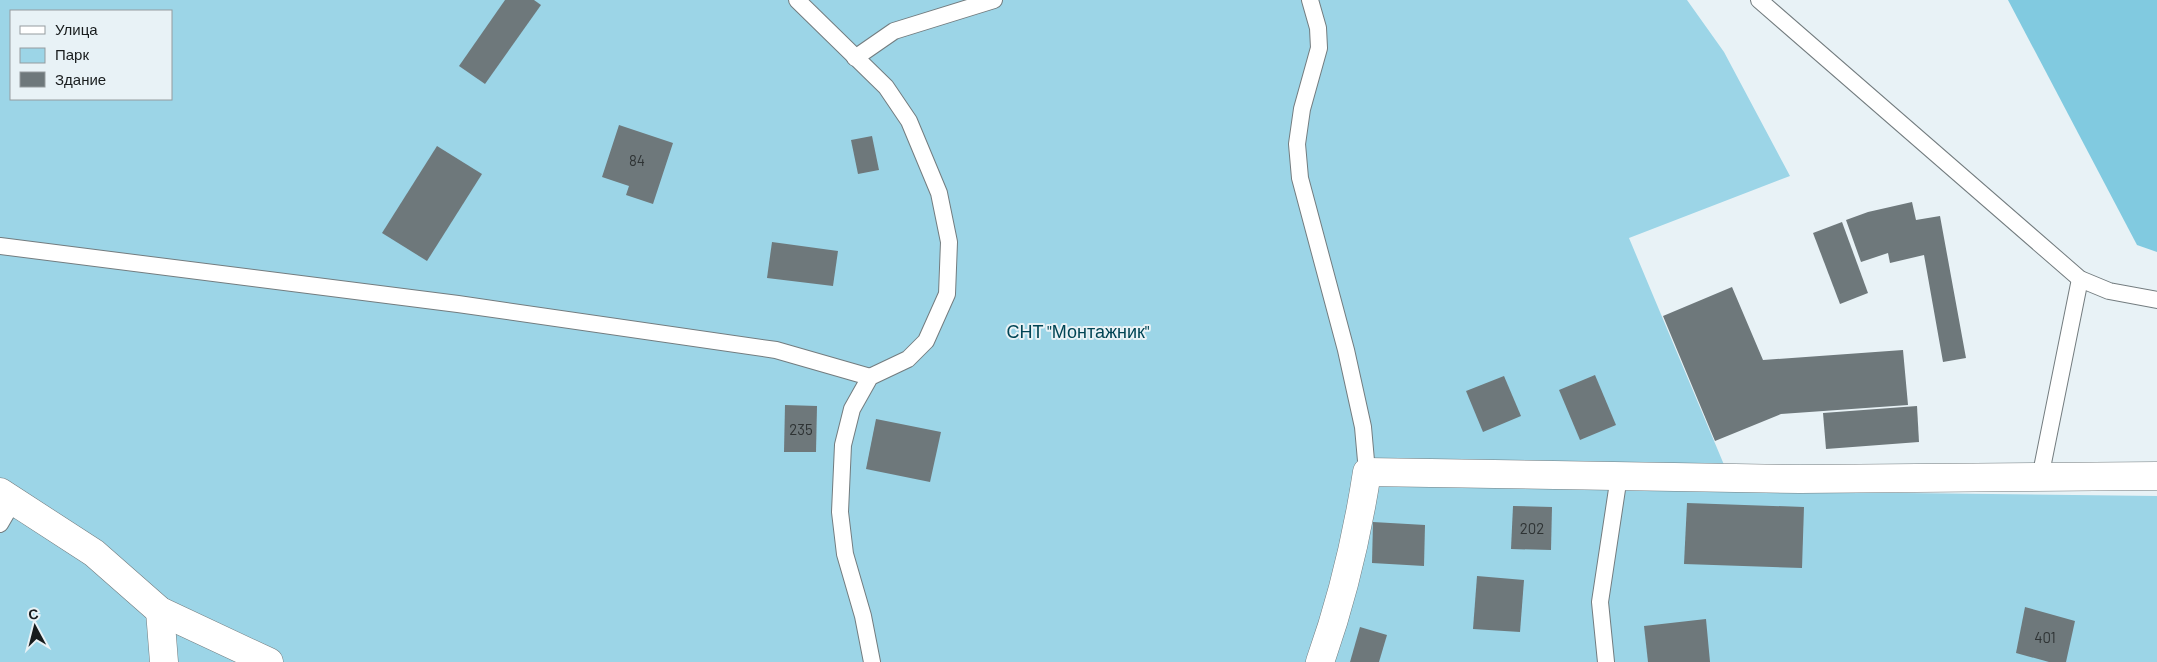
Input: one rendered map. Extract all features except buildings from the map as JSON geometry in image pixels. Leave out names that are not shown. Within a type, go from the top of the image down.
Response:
[{"type":"street","points":[[1320,662],[1348,572],[1367,472],[1800,479],[2157,476]]},
{"type":"street","points":[[7,496],[94,553],[160,611],[269,662]]},
{"type":"street","points":[[160,611],[164,662]]},
{"type":"lane","points":[[797,0],[886,87],[909,121],[939,194],[949,242],[947,294],[926,341],[908,359],[870,377],[852,409],[843,445],[840,512],[845,554],[863,616],[872,662]]},
{"type":"lane","points":[[855,58],[894,31],[994,0]]},
{"type":"lane","points":[[1310,0],[1318,28],[1319,48],[1302,109],[1297,144],[1300,178],[1346,350],[1363,427],[1367,472]]},
{"type":"lane","points":[[1759,0],[2080,279],[2110,291],[2157,300]]},
{"type":"lane","points":[[0,246],[458,304],[776,350],[870,377]]},
{"type":"lane","points":[[2040,478],[2080,279]]},
{"type":"lane","points":[[1606,662],[1600,602],[1618,476]]},
{"type":"lane","points":[[0,524],[7,496]]},
{"type":"green space","name":"СНТ \"Монтажник\"","points":[[0,0],[1687,0],[1724,52],[1790,176],[1629,238],[1735,491],[2157,496],[2157,662],[0,662]]},
{"type":"shaded area","points":[[2008,0],[2157,0],[2157,252],[2137,245]]}]
